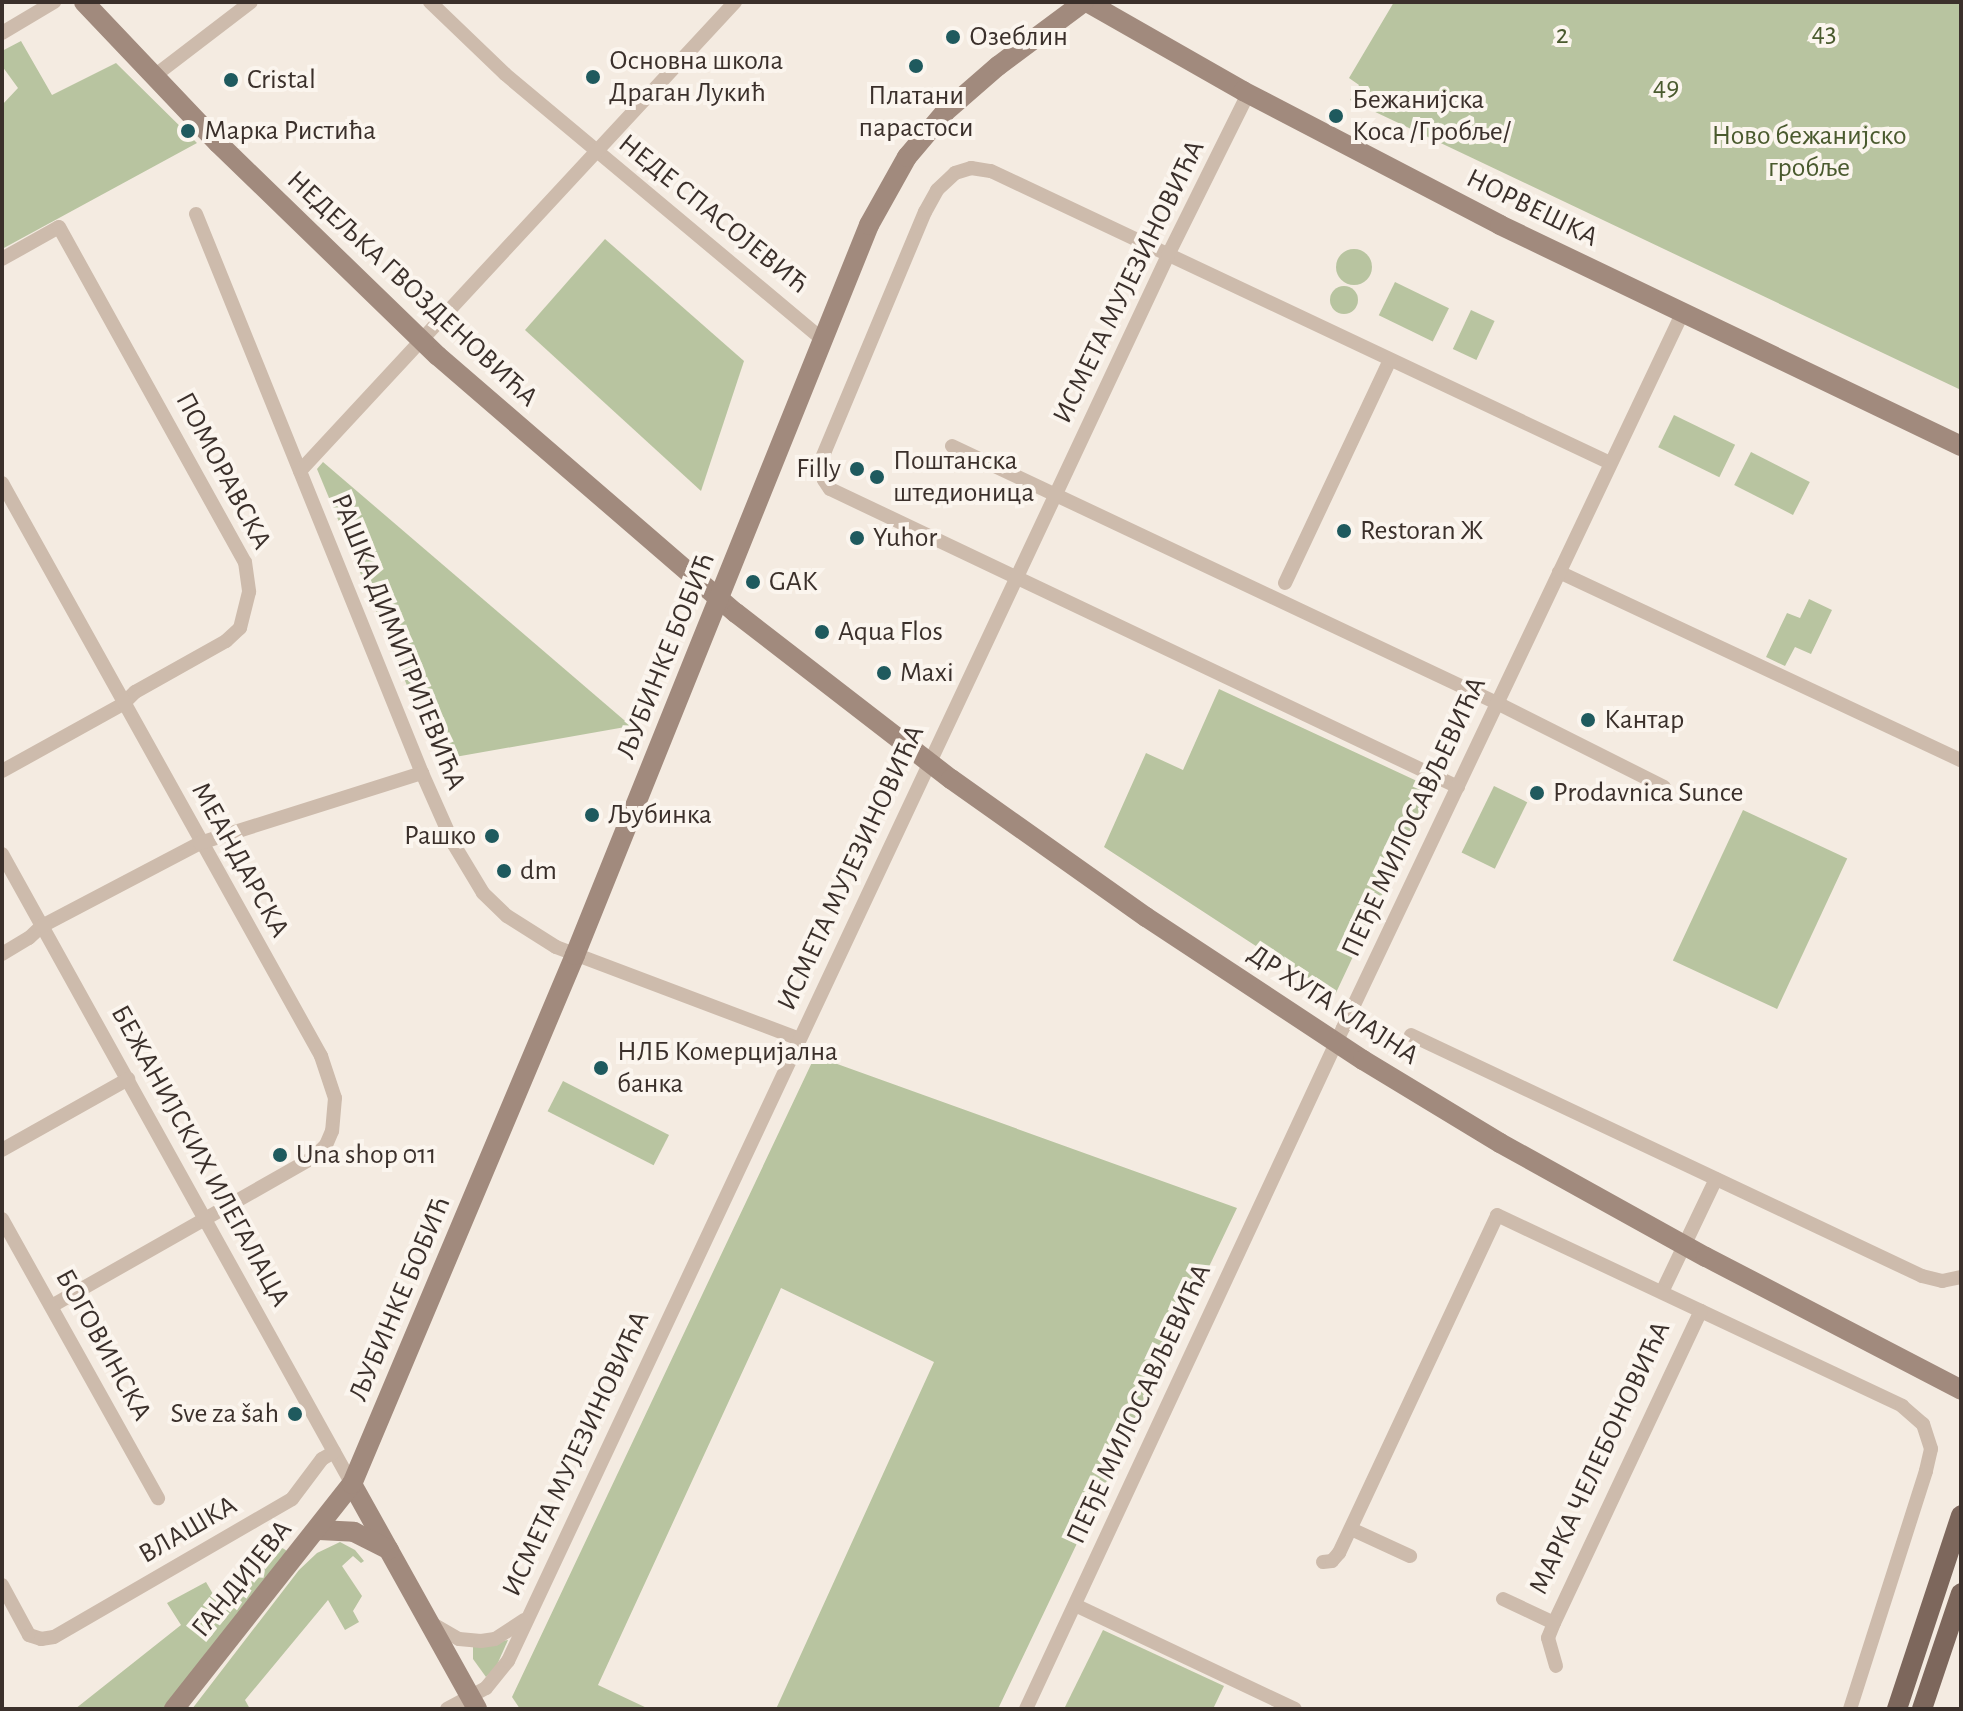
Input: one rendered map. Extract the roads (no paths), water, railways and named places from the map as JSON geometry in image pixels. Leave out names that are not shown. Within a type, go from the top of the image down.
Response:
[{"type":"main road","name":"НЕДЕЉКА ГВОЗДЕНОВИЋА","points":[[84,2],[153,77],[421,340],[605,504],[719,599]]},
{"type":"main road","name":"НОРВЕШКА","points":[[1086,2],[1248,94],[1500,225],[1961,446]]},
{"type":"main road","name":"ЉУБИНКЕ БОБИЋ","points":[[352,1484],[575,955],[869,225],[907,157],[923,136],[969,90],[1086,2]]},
{"type":"main road","name":"ДР ХУГА КЛАЈНА","points":[[719,599],[930,763],[1146,917],[1336,1043],[1500,1143],[1685,1246],[1961,1390]]},
{"type":"main road","name":"ГАНДИЈЕВА","points":[[174,1709],[319,1530],[352,1484]]},
{"type":"main road","points":[[352,1484],[474,1704]]},
{"type":"main road","points":[[1897,1709],[1961,1515]]},
{"type":"main road","points":[[319,1530],[354,1532],[389,1550]]},
{"type":"main road","points":[[1922,1709],[1961,1593]]},
{"type":"street","points":[[2,33],[54,2]]},
{"type":"street","points":[[153,77],[251,2]]},
{"type":"street","name":"НЕДЕ СПАСОЈЕВИЋ","points":[[430,2],[505,74],[821,338]]},
{"type":"street","points":[[300,471],[735,2]]},
{"type":"street","name":"ИСМЕТА МУЈЕЗИНОВИЋА","points":[[447,1709],[474,1704],[497,1676],[530,1614],[1168,255],[1248,94]]},
{"type":"street","points":[[1458,787],[830,489],[824,480],[822,458],[925,212],[946,179],[963,169],[980,168],[1610,463]]},
{"type":"street","name":"РАШКА ДИМИТРИЈЕВИЋА","points":[[196,214],[422,773],[453,843],[483,893],[507,916],[534,935],[575,955],[799,1039]]},
{"type":"street","name":"ПОМОРАВСКА","points":[[2,259],[59,227],[245,562],[248,578],[247,610],[240,628],[226,641],[135,692],[123,704],[2,771]]},
{"type":"street","name":"ПЕЂЕ МИЛОСАВЉЕВИЋА","points":[[1026,1709],[1336,1043],[1682,314]]},
{"type":"street","points":[[1285,583],[1390,360]]},
{"type":"street","points":[[952,446],[1497,703],[1664,787]]},
{"type":"street","name":"МЕАНДАРСКА","points":[[2,483],[321,1056],[335,1098],[335,1119],[326,1145],[314,1157],[52,1306]]},
{"type":"street","points":[[1559,572],[1961,760]]},
{"type":"street","points":[[2,954],[42,926],[200,843],[422,773]]},
{"type":"street","name":"БЕЖАНИЈСКИХ ИЛЕГАЛАЦА","points":[[2,854],[352,1484]]},
{"type":"street","points":[[1411,1035],[1922,1276],[1942,1281],[1961,1277]]},
{"type":"street","points":[[2,1150],[128,1079]]},
{"type":"street","points":[[1662,1292],[1716,1179]]},
{"type":"street","points":[[1323,1562],[1332,1561],[1339,1553],[1497,1215],[1902,1406],[1923,1424],[1931,1449],[1926,1471],[1850,1709]]},
{"type":"street","name":"БОГОВИНСКА","points":[[2,1219],[158,1498]]},
{"type":"street","name":"МАРКА ЧЕЛЕБОНОВИЋА","points":[[1503,1599],[1554,1623],[1701,1311]]},
{"type":"street","name":"ВЛАШКА","points":[[2,1585],[29,1635],[41,1639],[54,1637],[292,1499],[322,1459],[334,1452]]},
{"type":"street","points":[[1351,1529],[1410,1556]]},
{"type":"street","points":[[1075,1605],[1295,1709]]},
{"type":"street","points":[[430,1622],[459,1639],[481,1641],[503,1634],[530,1614]]},
{"type":"street","points":[[1554,1623],[1548,1638],[1556,1666]]},
{"type":"place","name":"Озеблин","points":[[953,37]]},
{"type":"place","name":"Платани парастоси","points":[[916,66]]},
{"type":"place","name":"Основна школа Драган Лукић","points":[[593,77]]},
{"type":"place","name":"Cristal","points":[[231,80]]},
{"type":"place","name":"Бежанијска Коса /Гробље/","points":[[1336,116]]},
{"type":"place","name":"Марка Ристића","points":[[188,131]]},
{"type":"place","name":"Filly","points":[[857,469]]},
{"type":"place","name":"Поштанска штедионица","points":[[877,477]]},
{"type":"place","name":"Restoran Ж","points":[[1344,531]]},
{"type":"place","name":"Yuhor","points":[[857,538]]},
{"type":"place","name":"GAK","points":[[753,582]]},
{"type":"place","name":"Aqua Flos","points":[[822,632]]},
{"type":"place","name":"Maxi","points":[[884,673]]},
{"type":"place","name":"Кантар","points":[[1588,720]]},
{"type":"place","name":"Prodavnica Sunce","points":[[1537,793]]},
{"type":"place","name":"Љубинка","points":[[592,815]]},
{"type":"place","name":"Рашко","points":[[492,836]]},
{"type":"place","name":"dm","points":[[504,871]]},
{"type":"place","name":"НЛБ Комерцијална банка","points":[[601,1068]]},
{"type":"place","name":"Una shop 011","points":[[280,1155]]},
{"type":"place","name":"Sve za šah","points":[[295,1414]]},
{"type":"park label","name":"43","points":[[1824,33]]},
{"type":"park label","name":"2","points":[[1562,35]]},
{"type":"park label","name":"49","points":[[1666,87]]},
{"type":"park label","name":"Ново бежанијско гробље","points":[[1809,152]]}]
